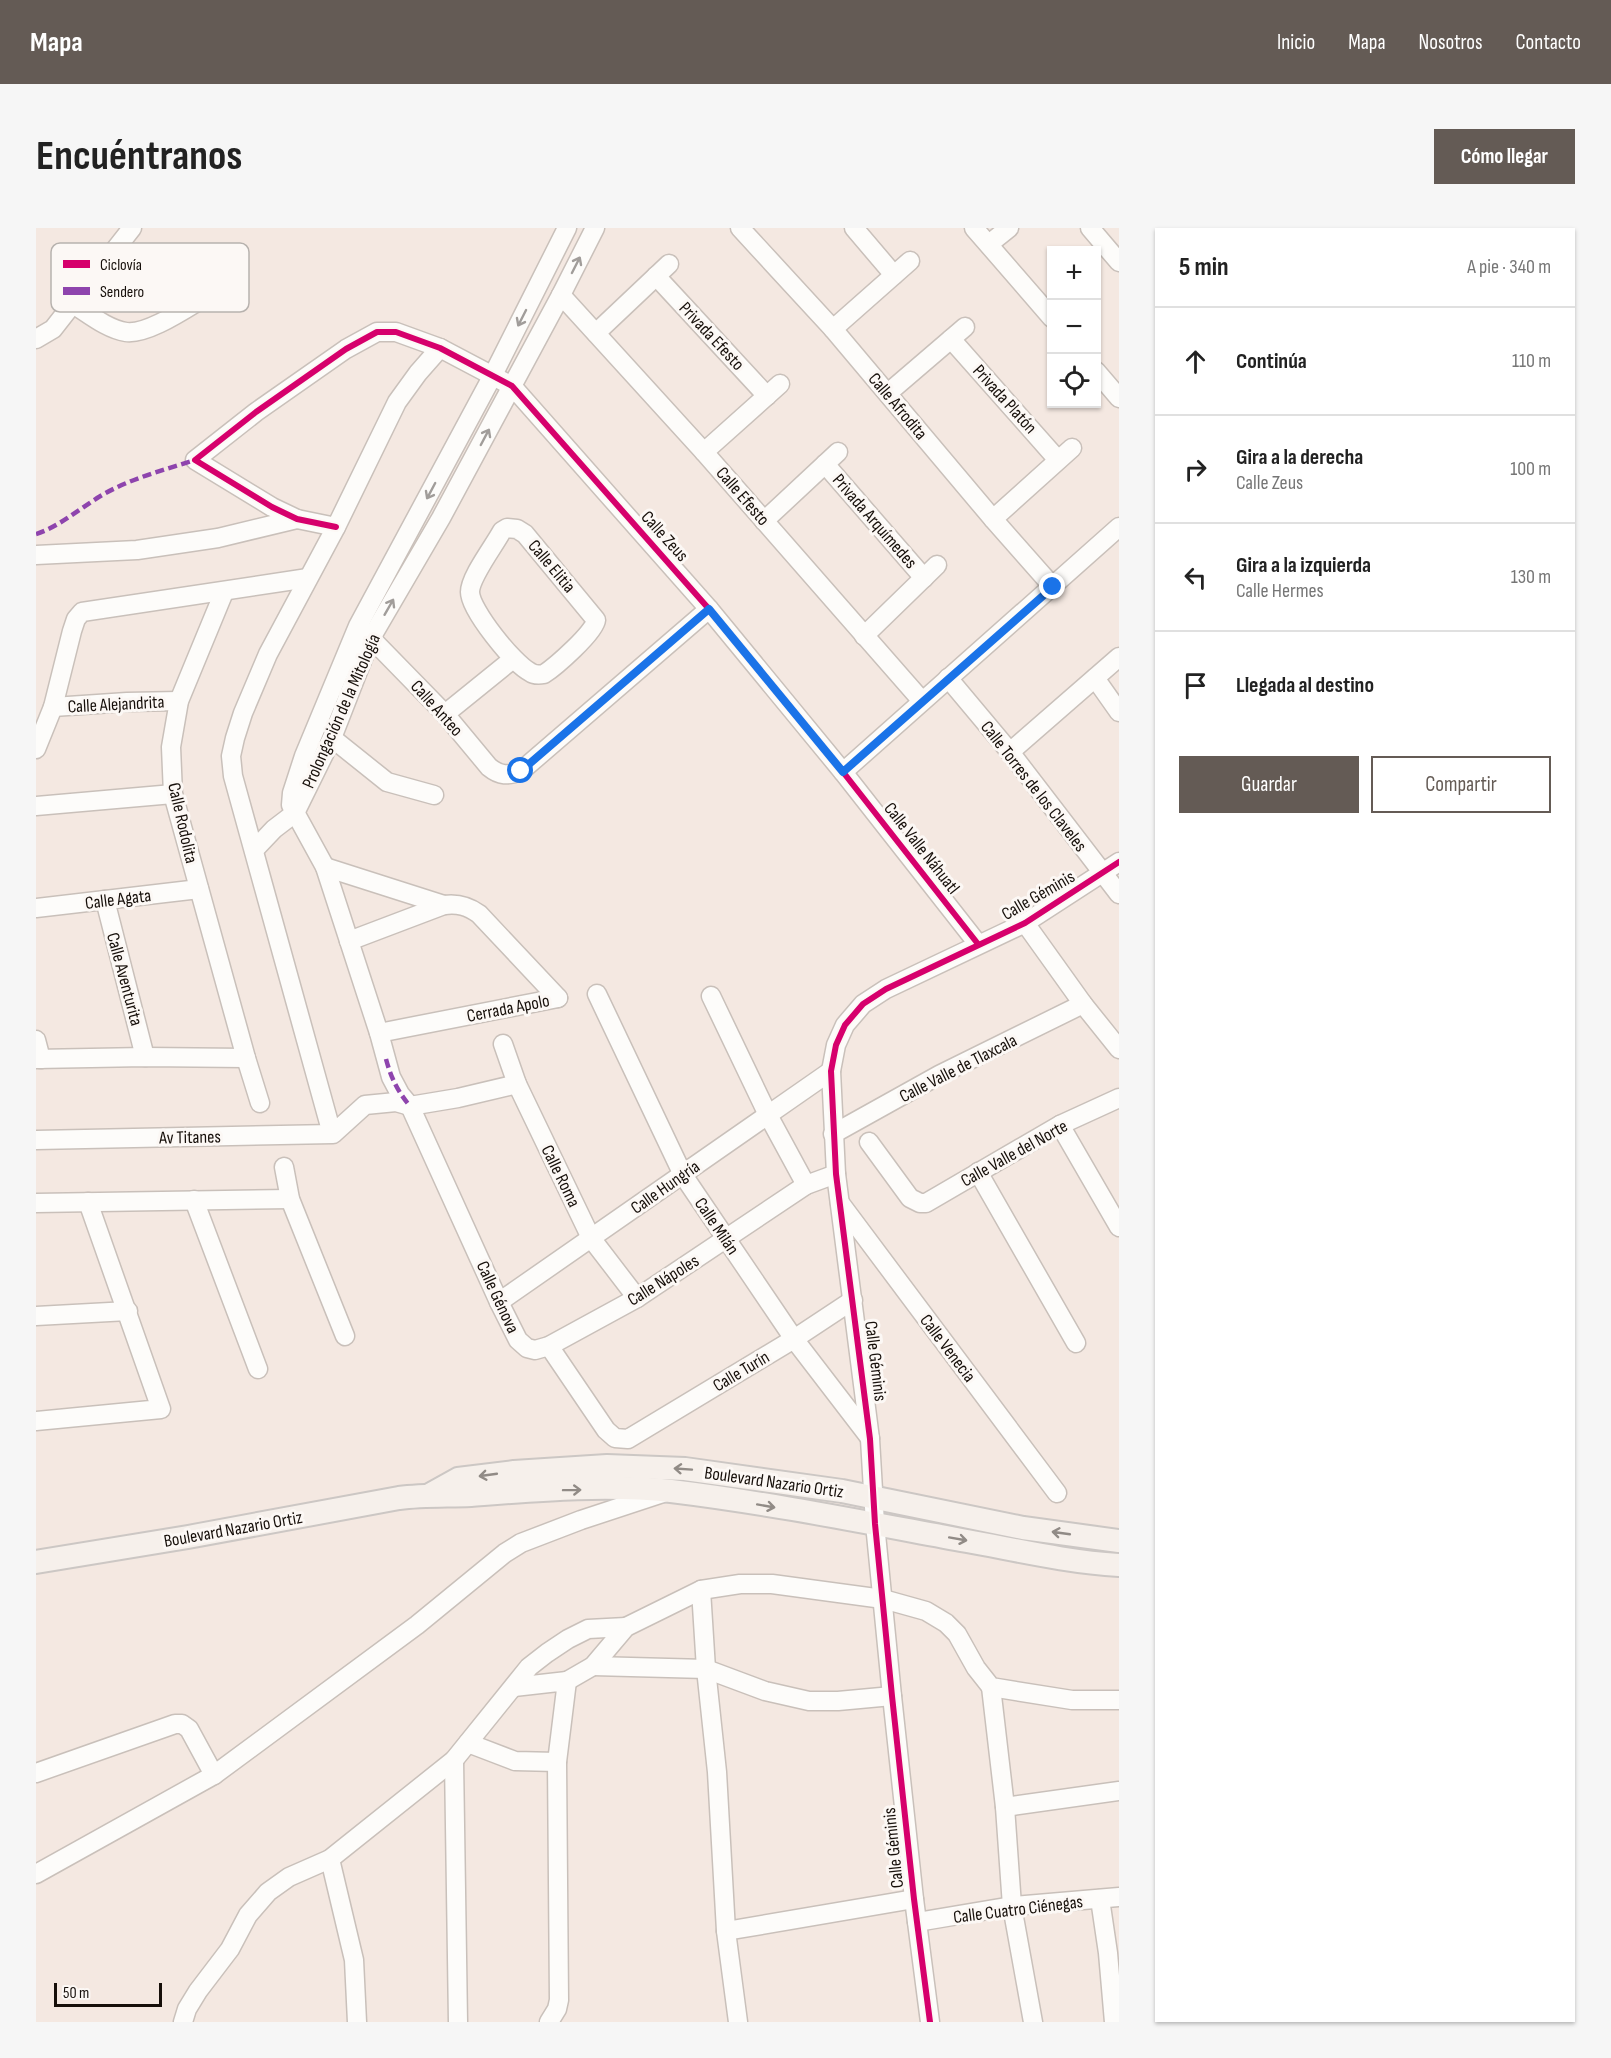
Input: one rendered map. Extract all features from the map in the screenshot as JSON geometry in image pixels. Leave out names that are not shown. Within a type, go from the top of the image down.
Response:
[{"type":"main road","name":"Boulevard Nazario Ortiz","points":[[430,1495],[458,1479],[514,1472],[606,1466],[685,1468],[874,1497],[1023,1528],[1119,1541]]},
{"type":"main road","name":"Boulevard Nazario Ortiz","points":[[36,1562],[188,1538],[399,1498],[536,1490],[615,1489],[669,1491],[875,1524],[1043,1555],[1119,1565]]},
{"type":"street","points":[[120,243],[132,228]]},
{"type":"street","name":"Prolongación de la Mitología","points":[[295,813],[291,805],[298,773],[365,632],[567,228]]},
{"type":"street","name":"Prolongación de la Mitología","points":[[295,813],[332,738],[365,632],[441,518],[595,228]]},
{"type":"street","name":"Calle Afrodita","points":[[740,228],[833,329],[1053,587]]},
{"type":"street","points":[[854,228],[894,275]]},
{"type":"street","points":[[974,228],[1047,312]]},
{"type":"street","points":[[989,244],[1009,228]]},
{"type":"street","points":[[1090,228],[1119,262]]},
{"type":"street","points":[[833,329],[910,261]]},
{"type":"street","name":"Privada Efesto","points":[[596,333],[663,270],[773,390],[704,452]]},
{"type":"street","name":"Calle Efesto","points":[[561,295],[704,452],[921,701]]},
{"type":"street","points":[[36,339],[53,329],[67,312]]},
{"type":"street","points":[[86,312],[111,327],[128,333],[156,324],[178,312]]},
{"type":"street","name":"Calle Zeus","points":[[297,519],[272,507],[195,460],[256,412],[364,338],[377,332],[396,332],[440,348],[512,386],[709,609],[843,772]]},
{"type":"street","name":"Privada Platón","points":[[888,393],[958,333],[1065,454],[993,519]]},
{"type":"street","points":[[440,348],[397,402],[336,527],[268,654],[235,738],[231,756],[233,776],[336,1125],[365,1105],[396,1102],[410,1106],[458,1098],[517,1084]]},
{"type":"street","points":[[1101,377],[1119,398]]},
{"type":"street","name":"Privada Arquímedes","points":[[764,521],[832,458],[931,572],[864,636]]},
{"type":"street","points":[[36,555],[137,550],[218,538],[297,519],[336,527]]},
{"type":"street","points":[[843,772],[1119,527]]},
{"type":"street","name":"Calle Elitia","points":[[512,528],[525,534],[593,615],[596,624],[550,671],[544,674],[531,673],[513,659],[481,617],[470,594],[473,580],[502,531],[512,528]]},
{"type":"street","points":[[36,749],[53,707],[76,619],[82,612],[308,578]]},
{"type":"street","name":"Calle Rodolita","points":[[224,592],[179,701],[171,747],[173,794],[260,1103]]},
{"type":"street","name":"Calle Anteo","points":[[365,632],[445,714],[489,767],[496,772],[511,775],[521,771],[709,609]]},
{"type":"street","points":[[1010,752],[1119,657]]},
{"type":"street","points":[[445,714],[513,659]]},
{"type":"street","name":"Calle Torres de los Claveles","points":[[948,678],[1010,752],[1119,894]]},
{"type":"street","points":[[1095,678],[1119,712]]},
{"type":"street","name":"Calle Alejandrita","points":[[53,707],[179,701]]},
{"type":"street","points":[[332,738],[387,782],[434,795]]},
{"type":"street","name":"Calle Valle Náhuatl","points":[[843,772],[978,944]]},
{"type":"street","points":[[36,806],[173,794]]},
{"type":"street","points":[[254,850],[274,829],[295,813],[325,867],[379,1033]]},
{"type":"street","name":"Calle Géminis","points":[[930,2022],[892,1696],[875,1524],[870,1439],[836,1174],[831,1071],[836,1045],[845,1025],[863,1004],[886,989],[1025,923],[1119,862]]},
{"type":"street","name":"Cerrada Apolo","points":[[325,867],[444,905],[464,905],[479,914],[558,998],[379,1033]]},
{"type":"street","name":"Calle Agata","points":[[36,908],[199,889]]},
{"type":"street","name":"Calle Aventurita","points":[[105,900],[146,1057]]},
{"type":"street","points":[[349,940],[444,905]]},
{"type":"street","points":[[1025,923],[1083,1004],[1119,1049]]},
{"type":"street","name":"Calle Milán","points":[[597,994],[683,1175],[794,1339],[870,1439]]},
{"type":"street","points":[[711,996],[768,1115],[806,1185]]},
{"type":"street","name":"Calle Valle de Tlaxcala","points":[[833,1134],[939,1076],[1083,1004]]},
{"type":"street","name":"Calle Génova","points":[[379,1033],[391,1077],[410,1106],[518,1340],[527,1348],[535,1350],[549,1346]]},
{"type":"street","points":[[36,1040],[38,1059],[246,1058]]},
{"type":"street","name":"Calle Roma","points":[[503,1044],[517,1084],[591,1238],[637,1298]]},
{"type":"street","name":"Calle Hungría","points":[[499,1302],[831,1071]]},
{"type":"street","name":"Calle Valle del Norte","points":[[869,1142],[910,1198],[926,1203],[1060,1125],[1119,1098]]},
{"type":"street","name":"Av Titanes","points":[[36,1130],[336,1125],[333,1134],[36,1140]]},
{"type":"street","points":[[1060,1125],[1119,1227]]},
{"type":"street","points":[[284,1167],[290,1199],[345,1336]]},
{"type":"street","points":[[978,1172],[1076,1343]]},
{"type":"street","name":"Calle Nápoles","points":[[549,1346],[637,1298],[806,1185],[836,1174]]},
{"type":"street","points":[[36,1203],[290,1199]]},
{"type":"street","points":[[194,1200],[258,1369]]},
{"type":"street","points":[[36,1420],[161,1409],[88,1202]]},
{"type":"street","name":"Calle Venecia","points":[[840,1203],[1057,1493]]},
{"type":"street","name":"Calle Turín","points":[[549,1346],[606,1430],[615,1438],[628,1439],[794,1339],[853,1300]]},
{"type":"street","points":[[36,1316],[128,1311]]},
{"type":"street","points":[[36,1874],[214,1775],[417,1625],[513,1548],[560,1527],[669,1491]]},
{"type":"street","points":[[514,1687],[567,1681],[593,1666],[626,1628],[701,1590],[740,1584],[772,1584],[883,1599],[926,1611],[946,1623],[957,1634],[976,1668],[991,1687],[1005,1807],[1012,1906],[1033,2022]]},
{"type":"street","points":[[701,1590],[706,1669],[717,1772],[726,1931],[738,2022]]},
{"type":"street","points":[[183,2022],[187,2009],[198,1991],[224,1959],[257,1903],[289,1877],[330,1859],[454,1760],[529,1667],[568,1639],[588,1629],[626,1628]]},
{"type":"street","points":[[593,1666],[706,1669],[765,1691],[809,1701],[892,1696]]},
{"type":"street","points":[[549,2022],[557,2009],[559,2000],[557,1762],[567,1681]]},
{"type":"street","points":[[991,1687],[1072,1700],[1119,1700]]},
{"type":"street","points":[[36,1773],[175,1724],[182,1724],[189,1729],[214,1775]]},
{"type":"street","points":[[468,1743],[515,1761],[557,1762]]},
{"type":"street","points":[[454,1760],[458,2022]]},
{"type":"street","points":[[1005,1807],[1119,1791]]},
{"type":"street","points":[[330,1859],[354,1959],[357,2022]]},
{"type":"street","name":"Calle Cuatro Ciénegas","points":[[917,1922],[1012,1906],[1119,1897]]},
{"type":"street","points":[[726,1931],[914,1899]]},
{"type":"street","points":[[1100,1899],[1108,1953],[1114,2022]]},
{"type":"marked path","points":[[36,534],[54,526],[115,488],[195,460]]},
{"type":"marked path","points":[[386,1059],[395,1084],[410,1106]]},
{"type":"cycle path","points":[[336,527],[297,519],[272,507],[195,460],[256,412],[346,349],[377,332],[396,332],[440,348],[512,386],[709,609],[843,772],[978,944]]},
{"type":"cycle path","points":[[930,2022],[892,1696],[875,1524],[870,1439],[836,1174],[831,1071],[836,1045],[845,1025],[863,1004],[886,989],[1025,923],[1119,862]]},
{"type":"route","points":[[521,771],[709,609],[843,772],[1053,587]]}]
